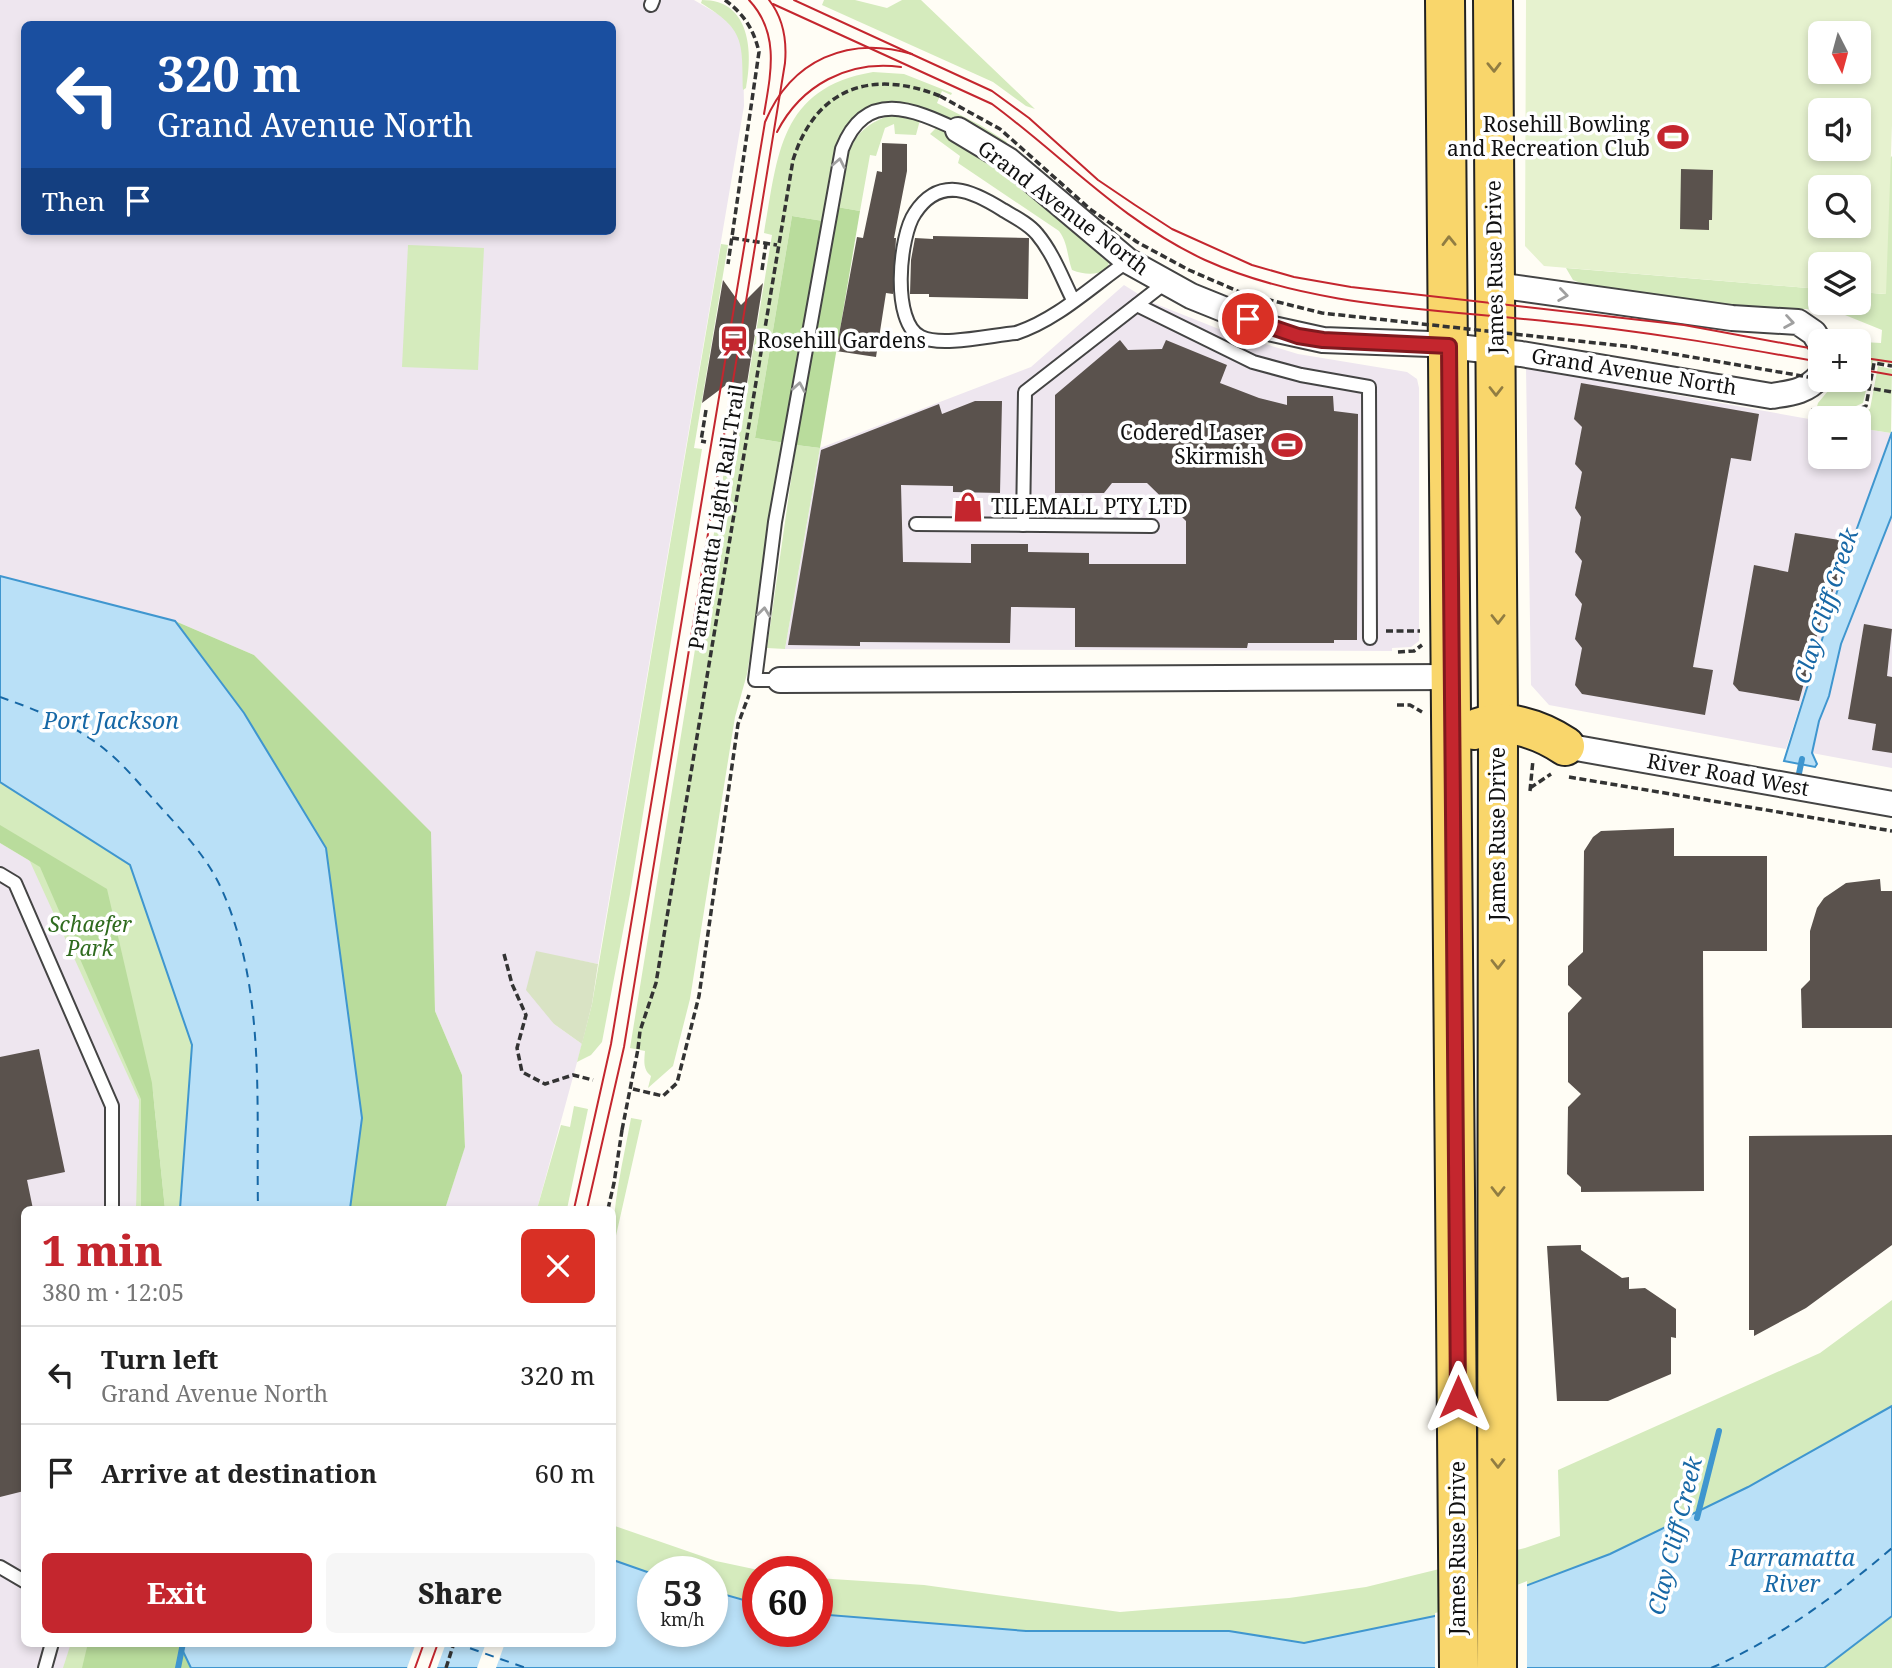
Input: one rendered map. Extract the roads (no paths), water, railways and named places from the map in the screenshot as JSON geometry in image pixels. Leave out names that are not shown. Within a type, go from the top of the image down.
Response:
[{"type":"main road","name":"James Ruse Drive","points":[[1445,0],[1459,1668]]},
{"type":"main road","name":"James Ruse Drive","points":[[1493,0],[1498,724],[1514,791],[1498,1395],[1497,1668]]},
{"type":"main road","points":[[1452,750],[1463,738],[1480,727],[1498,724],[1543,732],[1565,746]]},
{"type":"main road","points":[[1514,791],[1517,766],[1541,751],[1565,746]]},
{"type":"street","name":"Grand Avenue North","points":[[958,130],[1008,160],[1128,261],[1165,283],[1223,309],[1298,336],[1349,342],[1449,346],[1575,361],[1771,396],[1808,388]]},
{"type":"street","points":[[1496,285],[1732,318],[1798,322],[1808,329]]},
{"type":"street","points":[[767,680],[1452,677]]},
{"type":"street","name":"River Road West","points":[[1565,746],[1892,804]]},
{"type":"lane","points":[[767,680],[775,522],[842,149],[854,127],[872,113],[884,109],[908,109],[958,130]]},
{"type":"lane","points":[[1073,300],[1036,232],[973,192],[955,189],[936,194],[920,206],[909,223],[901,272],[903,313],[914,332],[923,338],[944,340],[1016,333],[1040,323],[1073,300],[1128,261]]},
{"type":"lane","points":[[1023,525],[1025,392],[1165,283]]},
{"type":"lane","points":[[1137,305],[1253,362],[1301,375],[1370,387],[1370,634]]},
{"type":"lane","points":[[916,524],[1152,526]]},
{"type":"lane","points":[[0,874],[15,883],[112,1105],[112,1206]]},
{"type":"lane","points":[[0,1567],[21,1579]]},
{"type":"lane","points":[[45,1668],[51,1647]]},
{"type":"water","points":[[1892,432],[1892,515],[1841,644],[1812,753],[1817,764],[1815,767],[1784,761],[1856,531]]},
{"type":"water","name":"Port Jackson","points":[[0,576],[175,621],[244,713],[326,848],[362,1118],[350,1206],[180,1206],[192,1045],[130,865],[0,782]]},
{"type":"water","name":"Parramatta River","points":[[1892,1406],[1892,1616],[1824,1668],[191,1668],[181,1647],[616,1647],[616,1561],[637,1568],[637,1647],[728,1647],[728,1596],[742,1599],[742,1647],[833,1647],[833,1615],[1026,1631],[1229,1631],[1304,1643],[1459,1611],[1610,1554],[1748,1487]]},
{"type":"waterway","name":"Clay Cliff Creek","points":[[1797,783],[1802,759]]},
{"type":"waterway","name":"Clay Cliff Creek","points":[[1697,1518],[1719,1431]]},
{"type":"waterway","points":[[178,1668],[182,1647]]},
{"type":"tram line","points":[[749,0],[765,26],[771,54],[764,114]]},
{"type":"tram line","points":[[588,1206],[624,1047],[785,63],[783,30],[769,0]]},
{"type":"tram line","points":[[794,0],[992,91],[1029,118],[1098,180],[1135,205],[1172,229],[1252,265],[1294,277],[1351,287],[1684,325],[1808,348]]},
{"type":"tram line","points":[[773,4],[992,104],[1094,188],[1147,227],[1205,260],[1246,276],[1288,288],[1376,304],[1620,330],[1808,360]]},
{"type":"tram line","points":[[575,1206],[611,1044],[765,122],[776,100],[790,83],[806,68],[824,58],[844,51],[866,48],[912,54]]},
{"type":"tram line","points":[[777,132],[799,101],[828,79],[863,68],[901,67]]},
{"type":"tram line","points":[[1871,359],[1892,362]]},
{"type":"tram line","points":[[1871,371],[1892,375]]},
{"type":"tram line","points":[[415,1668],[423,1647]]},
{"type":"tram line","points":[[429,1668],[437,1647]]},
{"type":"place","name":"Rosehill Bowling and Recreation Club","points":[[1673,137]]},
{"type":"place","name":"Rosehill Gardens","points":[[734,341]]},
{"type":"place","name":"Codered Laser Skirmish","points":[[1287,445]]},
{"type":"place","name":"TILEMALL PTY LTD","points":[[968,507]]},
{"type":"park label","name":"Schaefer Park","points":[[90,937]]}]
